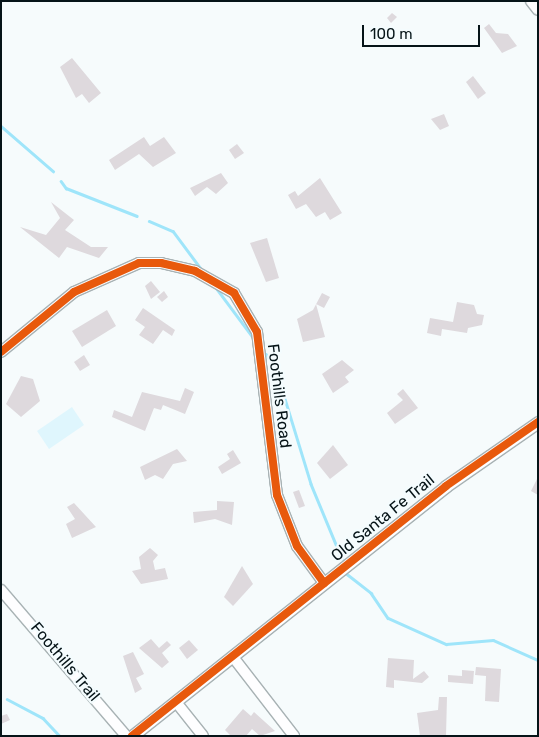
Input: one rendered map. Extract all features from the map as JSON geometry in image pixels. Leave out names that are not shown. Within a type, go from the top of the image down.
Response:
[{"type":"street","points":[[532,1],[538,10]]},
{"type":"street","name":"Foothills Road","points":[[1,352],[74,292],[139,264],[161,263],[195,272],[234,292],[257,332],[277,495],[297,546],[324,583]]},
{"type":"street","name":"Old Santa Fe Trail","points":[[132,736],[446,486],[538,422]]},
{"type":"street","name":"Foothills Trail","points":[[1,590],[126,736]]},
{"type":"street","points":[[233,657],[294,736]]},
{"type":"street","points":[[176,702],[203,736]]},
{"type":"shaded area","points":[[72,407],[84,425],[49,449],[37,431]]},
{"type":"building","points":[[392,13],[397,17],[391,23],[387,18]]},
{"type":"building","points":[[489,24],[496,33],[508,34],[517,46],[502,53],[484,28]]},
{"type":"building","points":[[72,58],[101,93],[89,103],[82,94],[76,98],[60,67]]},
{"type":"building","points":[[473,76],[486,93],[478,99],[466,82]]},
{"type":"building","points":[[444,114],[449,126],[440,130],[431,119]]},
{"type":"building","points":[[144,137],[150,146],[164,137],[176,153],[153,167],[139,154],[115,170],[109,160]]},
{"type":"building","points":[[237,144],[244,153],[235,159],[229,150]]},
{"type":"building","points":[[221,173],[228,183],[216,194],[207,187],[195,196],[190,188]]},
{"type":"building","points":[[320,178],[342,213],[330,220],[325,212],[316,217],[306,204],[296,209],[288,195],[295,191],[298,196]]},
{"type":"building","points":[[51,202],[74,220],[65,230],[91,247],[108,247],[99,258],[67,247],[59,258],[20,227],[46,235],[60,218]]},
{"type":"building","points":[[267,238],[279,278],[266,282],[250,243]]},
{"type":"building","points":[[151,281],[160,292],[151,299],[145,286]]},
{"type":"building","points":[[164,291],[168,297],[162,302],[157,297]]},
{"type":"building","points":[[322,293],[330,297],[324,308],[316,304]]},
{"type":"building","points":[[457,302],[474,305],[477,314],[484,315],[482,325],[468,328],[467,333],[442,329],[441,336],[427,333],[430,318],[453,322]]},
{"type":"building","points":[[316,304],[325,337],[303,342],[297,319],[313,310]]},
{"type":"building","points":[[143,308],[175,330],[172,336],[163,330],[153,344],[139,335],[145,327],[135,320]]},
{"type":"building","points":[[107,310],[116,326],[82,347],[72,331]]},
{"type":"building","points":[[84,355],[90,365],[80,371],[74,362]]},
{"type":"building","points":[[342,360],[354,370],[345,377],[349,382],[333,393],[322,374]]},
{"type":"building","points":[[21,376],[33,379],[40,401],[21,417],[6,404]]},
{"type":"building","points":[[185,388],[194,392],[185,414],[163,405],[161,410],[154,408],[145,431],[112,417],[114,410],[132,417],[142,392],[180,401]]},
{"type":"building","points":[[403,389],[418,408],[395,424],[387,413],[403,400],[397,394]]},
{"type":"building","points":[[333,445],[348,465],[330,479],[317,463]]},
{"type":"building","points":[[177,449],[187,461],[173,464],[163,479],[155,475],[145,480],[140,467]]},
{"type":"building","points":[[233,450],[241,463],[222,474],[218,467],[230,459],[227,454]]},
{"type":"building","points":[[538,477],[538,495],[531,491]]},
{"type":"building","points":[[299,490],[305,506],[299,508],[293,492]]},
{"type":"building","points":[[217,501],[234,502],[232,525],[215,519],[194,523],[193,512],[217,510]]},
{"type":"building","points":[[74,503],[96,527],[72,538],[66,524],[75,519],[67,507]]},
{"type":"building","points":[[150,548],[158,555],[153,561],[155,570],[165,568],[168,579],[141,584],[132,571],[141,569],[139,557]]},
{"type":"building","points":[[242,566],[253,584],[233,606],[224,597]]},
{"type":"building","points":[[151,639],[159,648],[167,641],[171,645],[162,653],[169,662],[162,668],[139,648]]},
{"type":"building","points":[[189,640],[198,650],[187,659],[179,648]]},
{"type":"building","points":[[133,652],[144,674],[136,678],[142,689],[135,693],[123,656]]},
{"type":"building","points":[[388,658],[414,660],[413,679],[424,671],[429,677],[422,683],[394,680],[394,688],[386,687]]},
{"type":"building","points":[[476,667],[501,669],[499,702],[485,701],[486,676],[475,675]]},
{"type":"building","points":[[462,670],[474,671],[473,684],[448,682],[448,675],[462,676]]},
{"type":"building","points":[[439,697],[447,697],[446,736],[420,736],[417,713],[438,710]]},
{"type":"building","points":[[243,709],[251,716],[254,712],[275,731],[260,736],[252,729],[246,736],[231,736],[225,730]]},
{"type":"building","points":[[7,714],[10,720],[1,724],[1,716]]},
{"type":"waterway","points":[[1,126],[53,171]]},
{"type":"waterway","points":[[61,181],[66,188],[137,216]]},
{"type":"waterway","points":[[149,221],[173,231],[202,270]]},
{"type":"waterway","points":[[217,289],[252,336]]},
{"type":"waterway","points":[[266,354],[275,366],[311,484],[342,559]]},
{"type":"waterway","points":[[347,574],[371,593],[388,618],[446,644],[493,640],[538,660]]},
{"type":"waterway","points":[[7,699],[43,718],[60,736]]},
{"type":"cycle path","points":[[1,352],[74,292],[139,263],[161,263],[195,271],[234,293],[257,332],[277,495],[297,546],[324,583]]},
{"type":"cycle path","points":[[132,736],[446,486],[538,422]]}]
